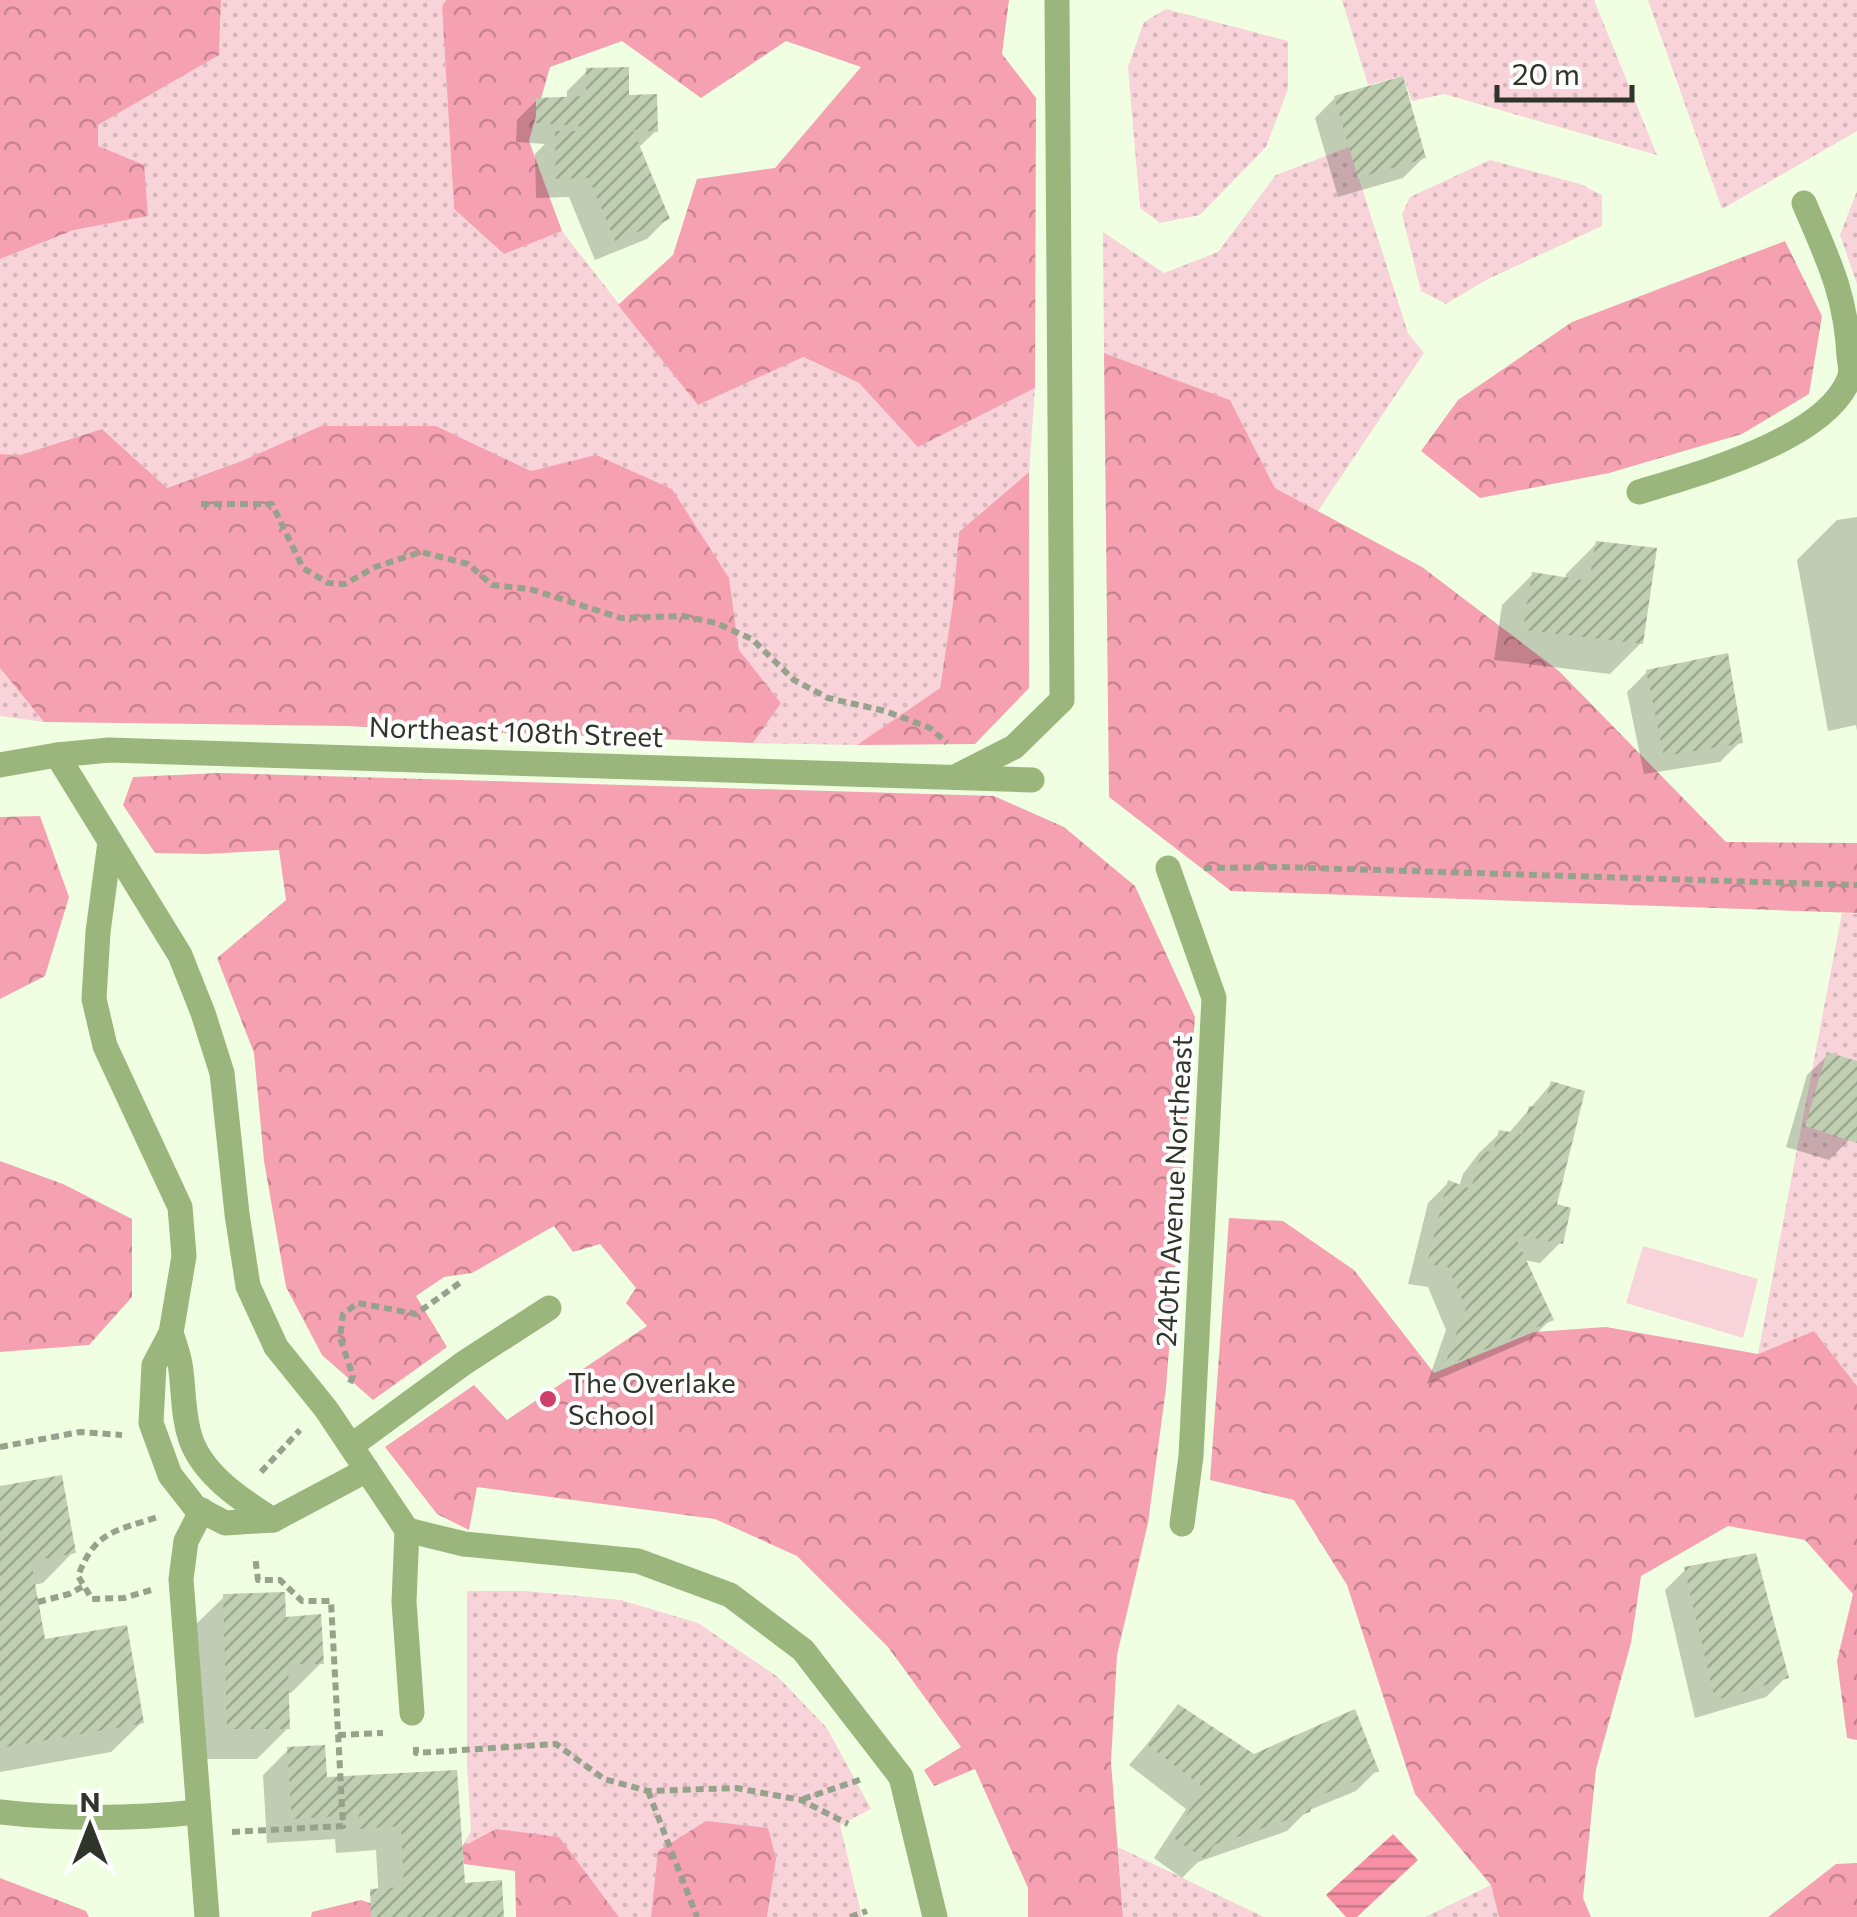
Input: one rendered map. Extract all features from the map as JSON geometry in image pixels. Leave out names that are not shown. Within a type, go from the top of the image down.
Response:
[{"type":"street","points":[[964,773],[1014,747],[1062,700],[1057,0]]},
{"type":"street","points":[[1639,492],[1741,461],[1825,413],[1850,377],[1848,316],[1804,203]]},
{"type":"street","name":"Northeast 108th Street","points":[[0,765],[109,750],[964,773],[1032,780]]},
{"type":"street","points":[[57,755],[180,955],[222,1073],[248,1286],[276,1347],[336,1401],[351,1446],[408,1530],[404,1722]]},
{"type":"street","points":[[110,842],[94,999],[111,1060],[180,1207],[184,1256],[171,1333],[154,1365],[152,1424],[170,1475],[195,1507],[197,1520],[186,1540],[181,1580],[207,1917]]},
{"type":"street","name":"240th Avenue Northeast","points":[[1168,868],[1214,998],[1192,1456],[1182,1524]]},
{"type":"street","points":[[351,1446],[464,1363],[548,1308]]},
{"type":"street","points":[[171,1333],[181,1368],[182,1397],[192,1443],[212,1474],[247,1504],[274,1520]]},
{"type":"street","points":[[197,1520],[274,1520],[367,1470]]},
{"type":"street","points":[[408,1530],[464,1544],[638,1561],[730,1595],[804,1650],[901,1777],[935,1917]]},
{"type":"street","points":[[0,1812],[46,1818],[199,1823]]},
{"type":"path","points":[[201,504],[272,504],[303,568],[328,583],[346,584],[375,567],[421,552],[468,564],[492,584],[530,589],[621,618],[682,616],[716,623],[752,639],[794,680],[828,698],[930,728],[964,773]]},
{"type":"path","points":[[1168,868],[1282,867],[1857,885]]},
{"type":"path","points":[[336,1401],[353,1376],[340,1338],[343,1314],[358,1303],[416,1314],[461,1282]]},
{"type":"path","points":[[251,1484],[304,1426]]},
{"type":"path","points":[[0,1447],[80,1432],[135,1432]]},
{"type":"path","points":[[181,1580],[124,1598],[92,1599],[78,1576],[88,1549],[112,1532],[173,1512],[197,1520]]},
{"type":"path","points":[[199,1823],[344,1826],[331,1601],[302,1601],[280,1580],[258,1580],[253,1544]]},
{"type":"path","points":[[38,1602],[84,1586]]},
{"type":"path","points":[[338,1735],[404,1722]]},
{"type":"path","points":[[415,1742],[416,1753],[556,1744],[604,1779],[648,1790],[736,1788],[802,1800],[848,1824]]},
{"type":"path","points":[[802,1800],[864,1778],[886,1758]]},
{"type":"path","points":[[648,1790],[697,1917]]},
{"type":"path","points":[[850,1917],[867,1912]]},
{"type":"shaded area","points":[[221,0],[446,0],[442,7],[454,209],[504,254],[562,231],[698,405],[802,357],[859,383],[919,446],[1035,388],[1029,472],[959,533],[940,688],[857,745],[753,743],[781,703],[739,650],[729,578],[597,456],[531,471],[436,426],[242,461],[167,488],[102,429],[20,455],[0,454],[0,259],[74,230],[148,216],[98,146],[98,125],[219,55]]},
{"type":"shaded area","points":[[1342,0],[1594,0],[1657,155],[1444,94],[1412,101],[1403,76],[1368,85]]},
{"type":"shaded area","points":[[1648,0],[1857,0],[1857,131],[1722,209]]},
{"type":"shaded area","points":[[1166,9],[1288,41],[1288,89],[1266,147],[1200,215],[1160,223],[1140,208],[1128,67],[1144,22]]},
{"type":"shaded area","points":[[1349,147],[1408,333],[1424,353],[1318,511],[1275,488],[1230,400],[1104,353],[1103,232],[1164,273],[1218,252],[1276,175]]},
{"type":"shaded area","points":[[1490,160],[1580,184],[1602,195],[1602,226],[1486,280],[1446,304],[1421,291],[1402,214],[1410,197]]},
{"type":"shaded area","points":[[1857,191],[1857,284],[1840,235]]},
{"type":"shaded area","points":[[0,668],[44,722],[0,716]]},
{"type":"shaded area","points":[[1842,913],[1857,914],[1857,1386],[1814,1331],[1758,1354]]},
{"type":"shaded area","points":[[1643,1246],[1758,1279],[1743,1338],[1626,1303]]},
{"type":"shaded area","points":[[467,1591],[525,1591],[621,1600],[698,1623],[778,1677],[827,1728],[871,1809],[840,1825],[862,1917],[767,1917],[776,1859],[652,1917],[619,1917],[558,1837],[462,1847],[471,1831]]},
{"type":"shaded area","points":[[1393,1834],[1418,1860],[1357,1917],[1346,1917],[1326,1895]]},
{"type":"shaded area","points":[[1118,1847],[1264,1917],[1123,1917]]},
{"type":"shaded area","points":[[1491,1885],[1499,1917],[1425,1917]]},
{"type":"green space","points":[[0,0],[221,0],[219,55],[98,125],[98,146],[144,165],[148,216],[74,230],[0,259]]},
{"type":"green space","points":[[446,0],[1009,0],[1002,54],[1036,98],[1035,388],[918,447],[859,383],[803,357],[698,405],[618,305],[673,255],[697,179],[775,168],[861,67],[786,41],[701,98],[622,41],[550,67],[529,141],[562,231],[504,254],[454,209],[442,7]]},
{"type":"green space","points":[[1785,241],[1822,316],[1809,394],[1742,434],[1609,473],[1480,498],[1421,451],[1458,400],[1572,322]]},
{"type":"green space","points":[[1104,353],[1230,400],[1275,488],[1422,567],[1559,671],[1726,842],[1857,843],[1857,913],[1231,891],[1109,797]]},
{"type":"green space","points":[[321,426],[436,426],[531,471],[596,455],[672,489],[729,578],[739,650],[781,703],[753,743],[345,726],[44,722],[0,668],[0,454],[20,455],[102,429],[167,488]]},
{"type":"green space","points":[[1029,472],[1029,688],[975,744],[857,745],[940,688],[959,532]]},
{"type":"green space","points":[[220,773],[994,796],[1064,827],[1135,886],[1195,1017],[1166,1388],[1148,1523],[1117,1655],[1111,1762],[1123,1917],[1028,1917],[1028,1888],[975,1769],[934,1786],[924,1770],[961,1747],[888,1647],[797,1556],[715,1519],[477,1487],[469,1530],[437,1514],[385,1447],[474,1385],[507,1420],[647,1326],[626,1303],[636,1288],[600,1244],[573,1252],[554,1226],[472,1273],[444,1277],[416,1296],[447,1347],[373,1400],[322,1355],[286,1287],[264,1161],[254,1053],[217,958],[286,900],[279,850],[155,853],[123,805],[133,777]]},
{"type":"green space","points":[[40,816],[69,897],[45,976],[0,999],[0,817]]},
{"type":"green space","points":[[0,1161],[63,1184],[132,1219],[132,1297],[89,1345],[0,1352]]},
{"type":"green space","points":[[1229,1218],[1283,1221],[1354,1270],[1434,1373],[1534,1332],[1606,1327],[1758,1354],[1814,1331],[1857,1386],[1857,1740],[1847,1738],[1837,1661],[1853,1594],[1805,1540],[1728,1526],[1641,1576],[1631,1643],[1596,1769],[1583,1898],[1591,1917],[1499,1917],[1491,1885],[1415,1794],[1347,1585],[1294,1500],[1210,1480]]},
{"type":"green space","points":[[706,1821],[768,1828],[776,1859],[767,1917],[651,1917],[658,1851]]},
{"type":"green space","points":[[496,1829],[559,1837],[619,1917],[516,1917],[515,1871],[464,1864],[462,1847]]},
{"type":"green space","points":[[1857,1863],[1857,1917],[1768,1917],[1836,1864]]},
{"type":"green space","points":[[0,1878],[86,1911],[89,1917],[0,1917]]},
{"type":"green space","points":[[361,1900],[396,1912],[396,1917],[311,1917],[312,1912]]},
{"type":"building","points":[[629,67],[629,95],[657,94],[658,132],[633,130],[670,219],[615,241],[589,178],[556,179],[555,131],[580,131],[580,126],[536,123],[536,98],[586,96],[586,68]]},
{"type":"building","points":[[1403,76],[1426,158],[1358,178],[1334,96]]},
{"type":"building","points":[[1596,541],[1657,548],[1643,644],[1523,630],[1532,572],[1589,581]]},
{"type":"building","points":[[1728,653],[1743,743],[1664,756],[1646,670]]},
{"type":"building","points":[[1827,1052],[1857,1061],[1857,1143],[1805,1126]]},
{"type":"building","points":[[1551,1081],[1585,1091],[1557,1204],[1571,1208],[1563,1244],[1514,1234],[1554,1320],[1444,1367],[1466,1308],[1448,1267],[1427,1264],[1448,1180],[1471,1189],[1482,1151],[1493,1152],[1499,1130],[1522,1134],[1529,1106],[1544,1108]]},
{"type":"building","points":[[62,1475],[76,1553],[31,1561],[45,1639],[127,1625],[144,1723],[0,1748],[0,1486]]},
{"type":"building","points":[[1756,1553],[1789,1678],[1715,1700],[1684,1567]]},
{"type":"building","points":[[285,1592],[286,1617],[321,1614],[324,1664],[288,1664],[290,1729],[227,1729],[223,1594]]},
{"type":"building","points":[[1178,1704],[1254,1754],[1355,1709],[1379,1771],[1314,1798],[1310,1812],[1214,1845],[1205,1859],[1172,1837],[1204,1788],[1147,1744]]},
{"type":"building","points":[[325,1745],[327,1777],[457,1770],[465,1883],[502,1880],[504,1917],[371,1917],[370,1889],[404,1887],[401,1826],[360,1829],[359,1815],[292,1819],[287,1747]]},
{"type":"place","name":"The Overlake School","points":[[548,1399]]}]
